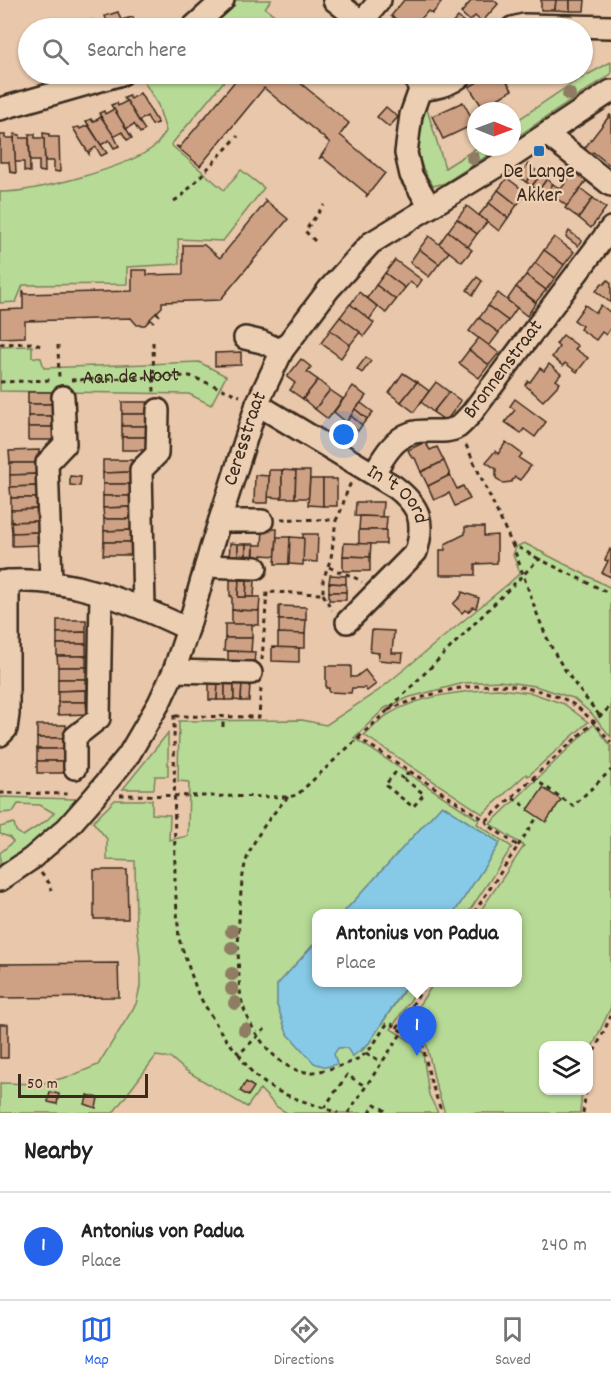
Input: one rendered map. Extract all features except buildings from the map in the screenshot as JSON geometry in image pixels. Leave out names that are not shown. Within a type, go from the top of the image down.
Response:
[{"type":"street","points":[[203,18],[223,0]]},
{"type":"street","points":[[334,0],[357,18]]},
{"type":"street","points":[[370,18],[380,0]]},
{"type":"street","points":[[593,27],[611,27]]},
{"type":"street","points":[[0,109],[87,84]]},
{"type":"street","points":[[417,84],[406,153],[411,175],[430,207]]},
{"type":"street","points":[[425,84],[437,87],[446,84]]},
{"type":"street","name":"Ceresstraat","points":[[0,880],[31,859],[67,828],[167,709],[174,671],[257,404],[282,351],[329,289],[371,243],[611,91]]},
{"type":"street","points":[[549,132],[553,139],[611,185]]},
{"type":"street","name":"Bronnenstraat","points":[[367,469],[400,439],[410,433],[448,430],[457,427],[471,414],[611,228]]},
{"type":"street","points":[[245,338],[262,342],[282,351]]},
{"type":"street","name":"Aan de Noot","points":[[51,582],[48,463],[65,444],[64,386]]},
{"type":"street","name":"In 't Oord","points":[[257,404],[367,469],[408,497],[419,511],[420,540],[416,552],[347,622]]},
{"type":"street","name":"Aan de Noot","points":[[144,608],[141,470],[157,454],[156,406]]},
{"type":"street","points":[[220,520],[262,522]]},
{"type":"street","points":[[206,566],[256,568]]},
{"type":"street","points":[[0,735],[6,729],[8,714],[4,581],[73,585],[144,608],[188,629]]},
{"type":"street","points":[[75,768],[75,736],[99,718],[100,593]]},
{"type":"street","points":[[174,671],[258,674]]},
{"type":"path","points":[[174,201],[182,196],[238,136]]},
{"type":"path","points":[[315,241],[304,231],[324,205]]},
{"type":"path","points":[[153,342],[156,406]]},
{"type":"path","points":[[0,344],[31,343],[40,346]]},
{"type":"path","points":[[58,345],[64,386]]},
{"type":"path","name":"Aan de Noot","points":[[0,382],[64,386],[153,377],[190,376],[257,404]]},
{"type":"path","points":[[457,427],[512,544],[533,603],[554,652],[573,682],[600,716]]},
{"type":"path","points":[[331,609],[323,594],[323,580],[329,567],[336,520],[342,511],[346,490],[367,469]]},
{"type":"path","points":[[262,522],[279,519],[336,520]]},
{"type":"path","points":[[512,544],[611,594]]},
{"type":"path","points":[[0,793],[288,797],[297,795],[387,711],[539,559]]},
{"type":"path","points":[[329,567],[340,573],[352,575],[376,593]]},
{"type":"path","points":[[323,594],[267,592],[258,674],[259,717],[223,716],[167,709],[175,795],[175,884],[179,939],[198,994],[224,1037],[256,1077],[291,1098],[338,1113]]},
{"type":"path","points":[[387,711],[412,700],[464,686],[499,685],[534,689],[567,700],[594,721],[611,742]]},
{"type":"path","points":[[486,821],[611,706]]},
{"type":"path","points":[[223,716],[223,727]]},
{"type":"path","points":[[357,737],[486,821],[488,825],[518,846]]},
{"type":"path","points":[[533,778],[573,806],[611,770]]},
{"type":"path","points":[[404,779],[409,771]]},
{"type":"path","points":[[395,772],[404,779],[424,794],[414,807],[386,785],[395,772]]},
{"type":"path","points":[[288,797],[264,827],[245,863],[239,956],[243,1006],[267,1050],[292,1069],[305,1072],[338,1067],[354,1061],[366,1053],[390,1023],[423,1046],[430,1079],[442,1113]]},
{"type":"path","points":[[513,798],[529,809]]},
{"type":"path","points":[[476,909],[537,816]]},
{"type":"path","points":[[398,1028],[425,987]]},
{"type":"path","points":[[593,1056],[611,1016]]},
{"type":"path","points":[[239,1054],[266,1028]]},
{"type":"path","points":[[348,1113],[403,1031]]},
{"type":"path","points":[[366,1053],[382,1062]]},
{"type":"path","points":[[324,1108],[347,1075],[366,1086]]},
{"type":"path","points":[[583,1113],[585,1095]]},
{"type":"path","points":[[370,1113],[375,1104],[389,1113]]},
{"type":"green space","points":[[234,0],[271,0],[265,8],[279,18],[216,18]]},
{"type":"green space","points":[[611,62],[611,74],[521,134],[521,118],[571,84],[593,84],[593,72]]},
{"type":"green space","points":[[146,84],[222,84],[171,145],[224,190],[241,170],[264,188],[223,241],[178,239],[179,264],[127,267],[127,284],[23,285],[16,302],[0,303],[0,192],[35,188],[80,177],[143,154],[155,146],[166,131],[158,105]]},
{"type":"green space","points":[[426,106],[445,168],[467,154],[467,156],[487,156],[445,183],[433,186],[419,156],[420,128]]},
{"type":"green space","points":[[32,346],[32,357],[41,358],[44,368],[199,362],[226,376],[211,405],[189,394],[0,391],[0,347]]},
{"type":"green space","points":[[524,543],[611,588],[611,737],[592,714],[573,698],[535,686],[499,681],[464,683],[410,697],[385,708],[354,738],[479,820],[477,824],[512,847],[471,909],[457,909],[500,843],[442,805],[347,909],[312,909],[312,946],[277,985],[277,1005],[287,1033],[334,1053],[337,1048],[362,1051],[406,987],[419,987],[391,1029],[417,1045],[423,1054],[429,1095],[438,1113],[287,1113],[277,1107],[260,1089],[247,1107],[185,1070],[171,1058],[156,1056],[113,1113],[0,1113],[0,1083],[40,1084],[71,1076],[98,1065],[136,1004],[140,987],[140,956],[136,922],[135,861],[107,860],[107,839],[93,822],[115,800],[152,800],[152,814],[170,815],[169,840],[188,836],[189,782],[178,781],[179,721],[302,720],[326,725],[378,691],[520,573],[513,555],[516,547]]},
{"type":"green space","points":[[499,689],[532,693],[564,704],[588,722],[483,814],[364,735],[386,716],[415,702],[457,693]]},
{"type":"green space","points":[[594,724],[611,746],[611,1007],[593,1046],[593,1041],[539,1041],[539,1095],[582,1095],[580,1113],[445,1113],[427,1046],[422,1038],[404,1027],[431,987],[522,987],[522,909],[482,909],[524,846],[490,824]]},
{"type":"green space","points":[[168,733],[168,776],[155,776],[154,789],[123,789]]},
{"type":"green space","points":[[0,797],[75,799],[78,803],[47,832],[0,867],[0,853],[13,842],[9,837],[0,834],[0,827],[14,823],[16,831],[23,836],[54,813],[40,805],[18,804],[13,812],[0,813]]},
{"type":"water","points":[[442,805],[500,843],[457,909],[347,909]]},
{"type":"water","points":[[312,946],[312,987],[405,987],[369,1043],[352,1057],[347,1049],[338,1048],[334,1054],[337,1064],[326,1067],[314,1063],[287,1033],[277,1005],[277,985]]},
{"type":"place","name":"De Lange Akker","points":[[539,151]]},
{"type":"place","name":"Antonius von Padua","points":[[417,1056]]}]
